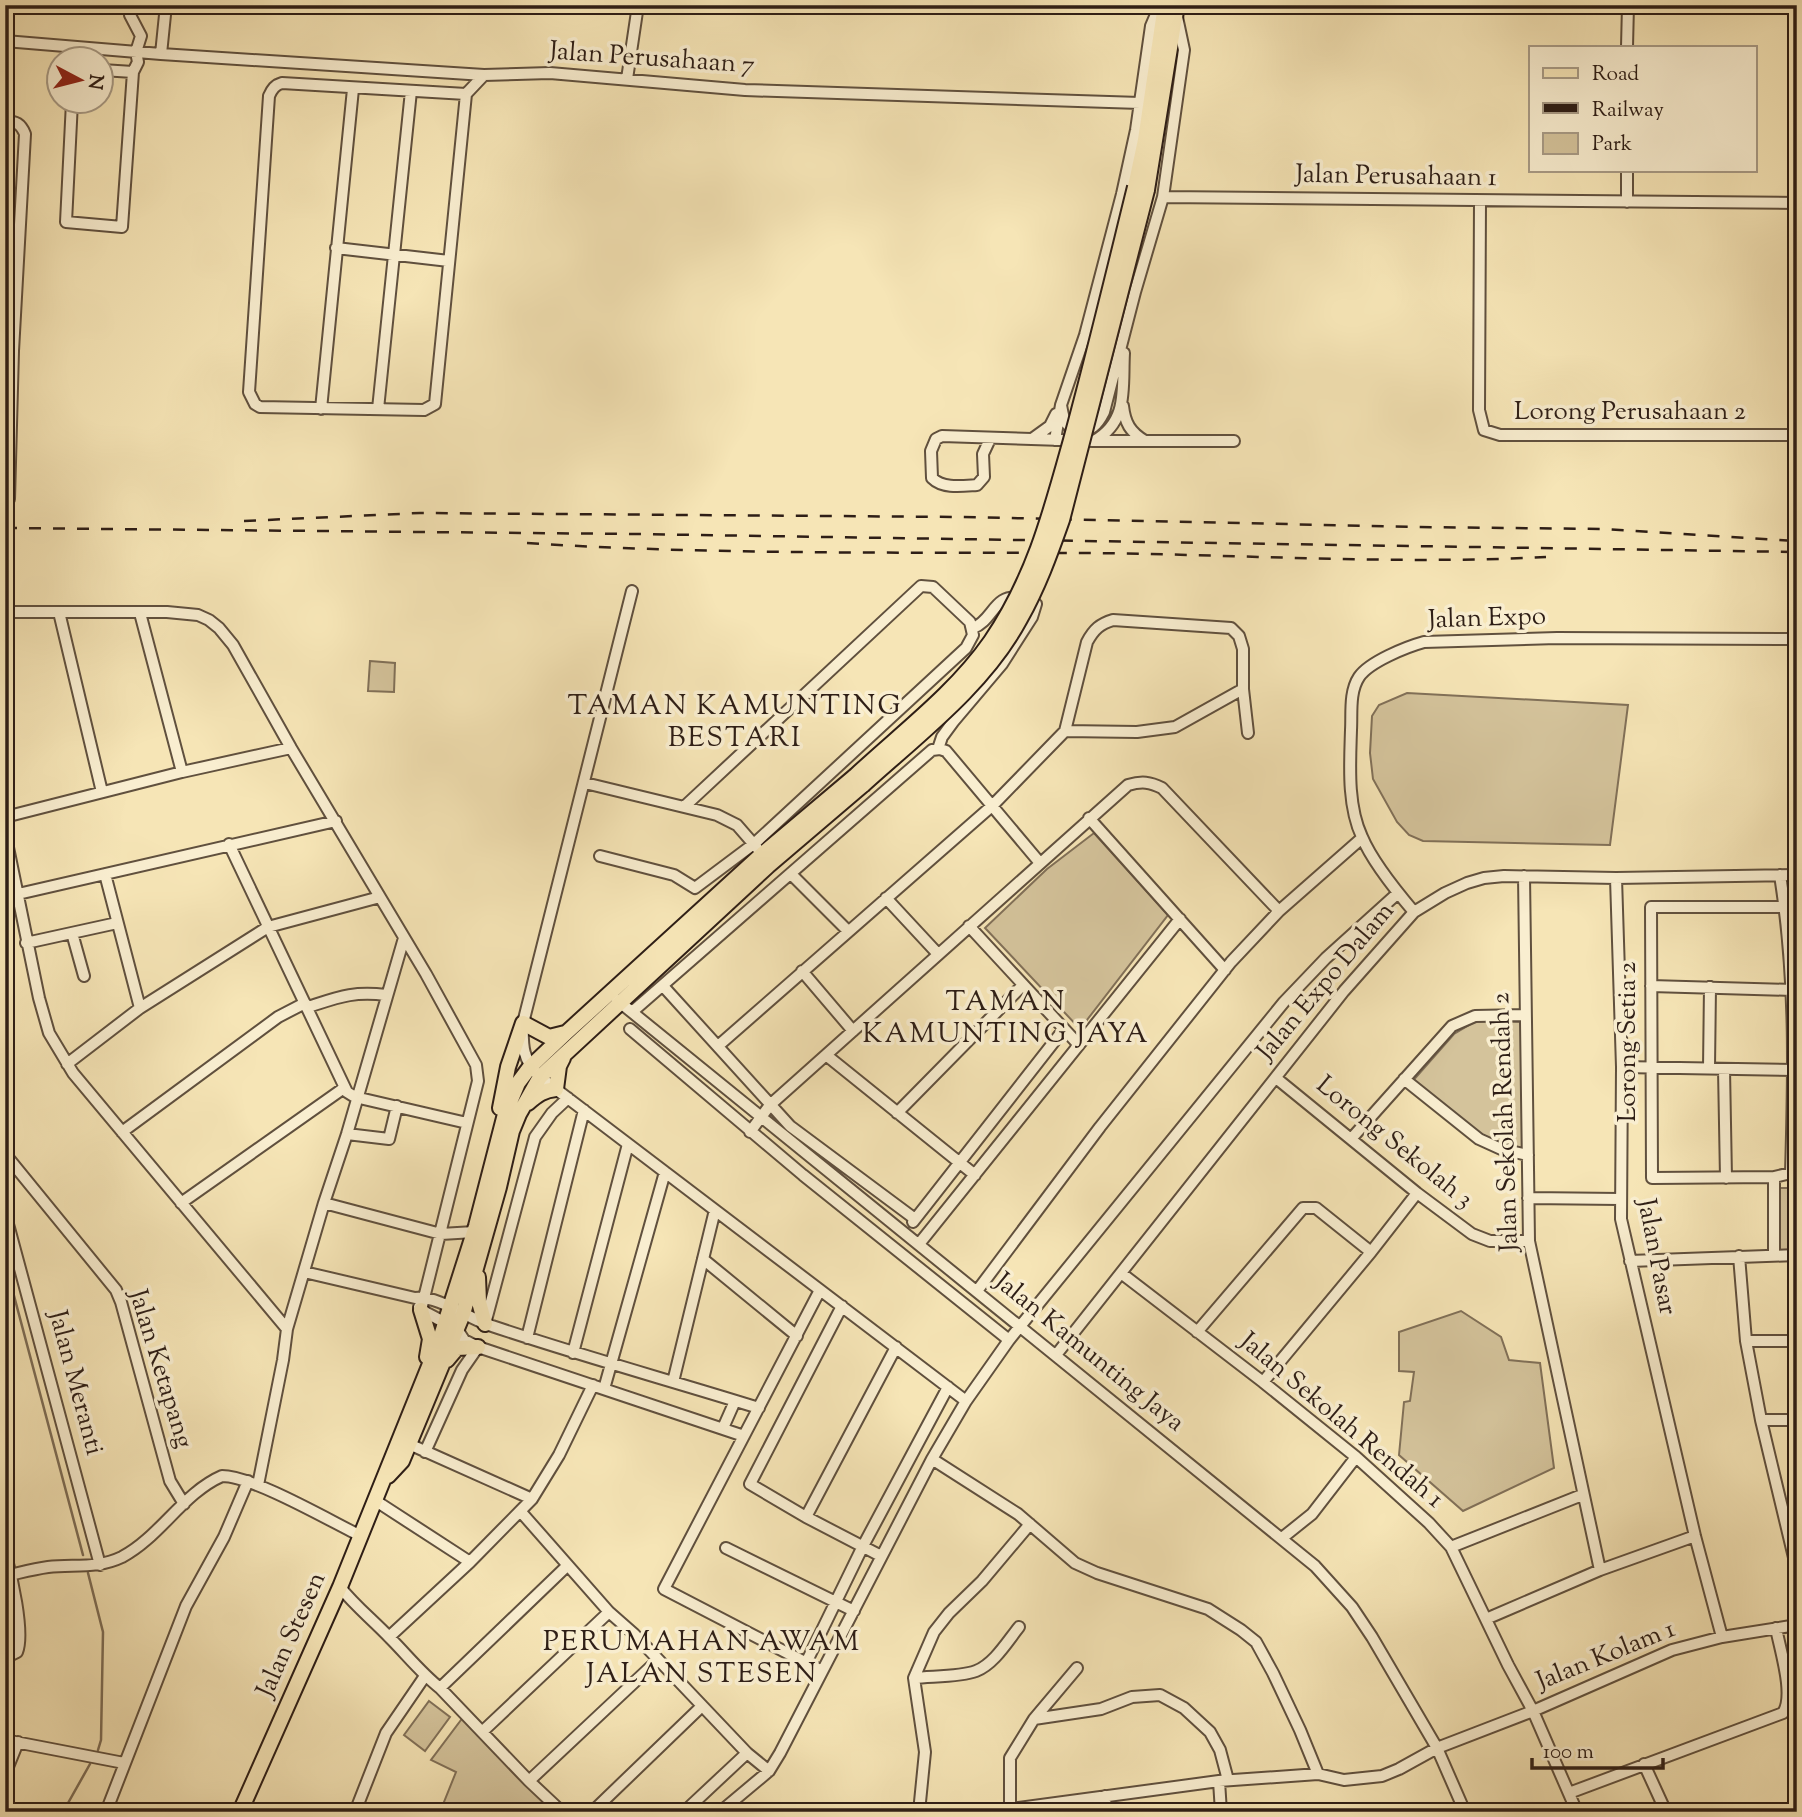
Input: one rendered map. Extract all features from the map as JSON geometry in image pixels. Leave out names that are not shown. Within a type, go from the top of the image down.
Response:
[{"type":"main road","points":[[456,1311],[474,1232],[510,1100],[566,1033],[614,998],[768,866],[859,781],[960,679],[989,643],[1010,610],[1032,569],[1051,512],[1141,188],[1145,140],[1170,7]]},
{"type":"main road","points":[[519,1114],[536,1096],[555,1089],[559,1066],[565,1054],[614,998],[759,857],[859,781]]},
{"type":"main road","points":[[500,1136],[499,1114],[504,1087],[514,1045],[523,1023],[549,1037],[566,1033]]},
{"type":"main road","points":[[485,1324],[479,1302],[478,1277],[512,1131],[535,1072],[565,1054]]},
{"type":"main road","points":[[387,1477],[402,1461],[441,1368],[451,1326],[490,1217]]},
{"type":"main road","points":[[411,1408],[430,1339],[420,1302]]},
{"type":"main road","points":[[387,1477],[411,1408],[451,1326]]},
{"type":"main road","points":[[441,1368],[457,1348],[478,1347]]},
{"type":"main road","name":"Jalan Stesen","points":[[240,1812],[387,1477]]},
{"type":"street","points":[[71,116],[66,222],[122,227],[132,72],[138,62],[136,52],[141,36],[130,15],[131,5]]},
{"type":"street","points":[[161,54],[166,5]]},
{"type":"street","points":[[627,79],[638,5]]},
{"type":"street","points":[[1628,5],[1628,46]]},
{"type":"street","points":[[1032,439],[1050,426],[1061,405],[1086,335],[1122,194],[1140,103],[1151,26],[1170,7],[1184,50],[1163,197],[1104,412],[1092,428],[1082,430],[1069,426],[1061,405]]},
{"type":"street","name":"Jalan Perusahaan 7","points":[[5,41],[484,75],[550,73],[745,90],[1140,103]]},
{"type":"street","points":[[116,71],[132,72]]},
{"type":"street","points":[[466,94],[282,83],[276,85],[269,96],[249,392],[255,404],[260,407],[424,410],[435,404],[466,94],[484,75]]},
{"type":"street","points":[[321,409],[353,89]]},
{"type":"street","points":[[378,409],[411,91]]},
{"type":"street","points":[[5,121],[14,121],[21,126],[25,134],[9,351],[9,499],[5,499]]},
{"type":"street","points":[[1628,172],[1628,202]]},
{"type":"street","name":"Jalan Perusahaan 1","points":[[1163,197],[1797,203]]},
{"type":"street","name":"Lorong Perusahaan 2","points":[[1480,201],[1479,411],[1484,430],[1500,435],[1797,435]]},
{"type":"street","points":[[336,248],[449,261]]},
{"type":"street","points":[[1125,329],[1122,400],[1126,422],[1131,430],[1145,441]]},
{"type":"street","points":[[1093,442],[1106,434],[1114,424],[1122,400]]},
{"type":"street","points":[[1055,440],[1061,405]]},
{"type":"street","points":[[990,439],[983,454],[984,477],[976,485],[946,485],[932,478],[931,451],[936,439],[942,436],[1093,442],[1234,441]]},
{"type":"street","points":[[600,856],[674,875],[695,888],[755,843],[966,648],[973,635],[973,628],[933,587],[921,586],[685,806]]},
{"type":"street","points":[[632,591],[523,1023],[523,1054],[535,1072],[555,1089],[966,1401]]},
{"type":"street","points":[[938,749],[942,737],[953,722],[1002,664],[1032,617],[1036,604],[1033,601],[1009,597],[998,602],[984,621],[973,628]]},
{"type":"street","points":[[5,612],[198,615],[209,620],[233,645],[476,1065],[478,1080],[441,1234],[420,1302]]},
{"type":"street","points":[[59,612],[102,792]]},
{"type":"street","points":[[140,613],[182,772]]},
{"type":"street","points":[[718,1046],[993,805],[1065,731],[1087,642],[1093,631],[1102,624],[1113,620],[1231,628],[1239,636],[1243,649],[1243,689],[1248,733]]},
{"type":"street","name":"Jalan Expo","points":[[1414,912],[1398,893],[1362,838],[1354,813],[1351,773],[1352,694],[1356,680],[1364,670],[1409,646],[1424,642],[1557,638],[1797,639]]},
{"type":"street","points":[[1065,731],[1137,732],[1175,727],[1243,689]]},
{"type":"street","points":[[5,817],[291,747]]},
{"type":"street","points":[[632,1012],[924,756],[938,749],[946,751],[1040,863]]},
{"type":"street","points":[[750,1132],[770,1105],[1128,785],[1149,782],[1162,788],[1279,911]]},
{"type":"street","points":[[585,783],[685,806],[728,819],[755,843],[759,857]]},
{"type":"street","points":[[1089,818],[1226,970]]},
{"type":"street","points":[[11,895],[336,821]]},
{"type":"street","points":[[5,833],[11,895],[49,1033],[67,1064],[287,1329]]},
{"type":"street","points":[[977,1291],[1100,1127],[1255,934],[1362,838]]},
{"type":"street","points":[[229,844],[344,1088],[351,1095],[358,1097],[467,1123]]},
{"type":"street","points":[[105,874],[140,1008]]},
{"type":"street","points":[[791,874],[848,931]]},
{"type":"street","points":[[1724,1069],[1726,1178],[1774,1178],[1791,1173],[1794,1070],[1791,951],[1780,875]]},
{"type":"street","name":"Jalan Expo Dalam","points":[[1056,1355],[1344,991],[1414,912],[1466,883],[1484,878],[1797,875]]},
{"type":"street","name":"Jalan Sekolah Rendah 2","points":[[1524,876],[1529,1241],[1600,1570]]},
{"type":"street","name":"Jalan Pasar","points":[[1616,877],[1622,1067],[1621,1219],[1695,1536],[1722,1637]]},
{"type":"street","points":[[724,1811],[769,1771],[932,1458],[966,1401],[1009,1340],[1284,1002],[1326,958],[1398,893]]},
{"type":"street","points":[[67,1064],[140,1008],[268,926],[380,897]]},
{"type":"street","points":[[886,898],[938,954]]},
{"type":"street","name":"Lorong Setia 2","points":[[1726,1178],[1652,1178],[1651,906],[1785,907]]},
{"type":"street","points":[[919,1244],[1180,919]]},
{"type":"street","points":[[26,943],[117,923]]},
{"type":"street","points":[[969,926],[1079,1045]]},
{"type":"street","points":[[72,933],[84,976]]},
{"type":"street","points":[[106,1812],[186,1606],[253,1483],[283,1360],[287,1329],[404,938]]},
{"type":"street","points":[[802,971],[853,1031]]},
{"type":"street","points":[[897,1113],[1023,985]]},
{"type":"street","points":[[663,986],[790,1126],[915,1219]]},
{"type":"street","points":[[1651,986],[1792,990]]},
{"type":"street","points":[[1709,1068],[1710,987]]},
{"type":"street","points":[[122,1132],[278,1017],[307,1005],[350,994],[363,992],[387,995]]},
{"type":"street","name":"Jalan Kamunting Jaya","points":[[614,998],[1315,1566],[1352,1607],[1437,1748],[1465,1812]]},
{"type":"street","points":[[1352,1139],[1452,1026],[1475,1016],[1525,1015]]},
{"type":"street","points":[[629,1029],[750,1132],[1009,1340]]},
{"type":"street","points":[[905,1233],[1064,1029]]},
{"type":"street","points":[[826,1055],[975,1175]]},
{"type":"street","points":[[1622,1067],[1794,1070]]},
{"type":"street","name":"Lorong Sekolah 3","points":[[1276,1078],[1417,1193],[1480,1238],[1490,1241],[1529,1241]]},
{"type":"street","points":[[1404,1079],[1479,1139],[1501,1149],[1528,1155]]},
{"type":"street","points":[[181,1203],[344,1088]]},
{"type":"street","points":[[485,1324],[535,1138],[552,1113],[568,1098]]},
{"type":"street","points":[[347,1134],[389,1139],[397,1107]]},
{"type":"street","points":[[527,1338],[584,1110]]},
{"type":"street","points":[[573,1353],[628,1144]]},
{"type":"street","name":"Jalan Ketapang","points":[[5,1154],[116,1290],[170,1481],[184,1504]]},
{"type":"street","points":[[390,1637],[521,1512],[559,1455],[612,1364],[665,1172]]},
{"type":"street","points":[[1774,1178],[1774,1254]]},
{"type":"street","points":[[1263,1381],[1417,1193]]},
{"type":"street","points":[[1528,1198],[1620,1199]]},
{"type":"street","points":[[324,1203],[441,1234],[474,1232]]},
{"type":"street","points":[[1197,1332],[1303,1208],[1316,1208],[1371,1252]]},
{"type":"street","points":[[673,1382],[715,1210]]},
{"type":"street","name":"Jalan Meranti","points":[[5,1213],[100,1565]]},
{"type":"street","points":[[1630,1261],[1797,1255]]},
{"type":"street","points":[[1739,1256],[1746,1341],[1761,1420],[1797,1570]]},
{"type":"street","points":[[703,1259],[797,1336]]},
{"type":"street","points":[[304,1272],[456,1311],[485,1324],[573,1353],[759,1408]]},
{"type":"street","name":"Jalan Sekolah Rendah 1","points":[[1121,1273],[1263,1381],[1356,1457],[1429,1522],[1451,1547],[1533,1711],[1577,1812]]},
{"type":"street","points":[[820,1290],[664,1589],[822,1671]]},
{"type":"street","points":[[420,1302],[464,1340],[478,1347],[744,1436]]},
{"type":"street","points":[[842,1306],[750,1483],[806,1517],[881,1556]]},
{"type":"street","points":[[1746,1341],[1797,1341]]},
{"type":"street","points":[[425,1452],[462,1370],[478,1347]]},
{"type":"street","points":[[806,1517],[895,1347]]},
{"type":"street","points":[[806,1662],[863,1546],[948,1387]]},
{"type":"street","points":[[723,1428],[735,1401]]},
{"type":"street","points":[[1761,1420],[1797,1420]]},
{"type":"street","points":[[409,1444],[532,1499]]},
{"type":"street","points":[[1282,1538],[1312,1514],[1356,1457]]},
{"type":"street","points":[[932,1458],[1030,1524],[1075,1563],[1208,1609],[1256,1642],[1300,1730],[1318,1774]]},
{"type":"street","points":[[8,1575],[47,1567],[100,1565],[135,1549],[184,1504],[222,1476],[253,1483],[361,1536]]},
{"type":"street","points":[[1451,1547],[1582,1495]]},
{"type":"street","points":[[376,1501],[470,1562]]},
{"type":"street","points":[[521,1512],[609,1612],[747,1753],[769,1771]]},
{"type":"street","points":[[1785,1518],[1797,1517]]},
{"type":"street","points":[[919,1812],[925,1752],[914,1678],[934,1632],[1030,1524]]},
{"type":"street","points":[[1486,1619],[1600,1570],[1695,1536]]},
{"type":"street","points":[[726,1548],[854,1611]]},
{"type":"street","points":[[5,1552],[21,1636],[17,1652],[5,1658]]},
{"type":"street","points":[[440,1688],[567,1566]]},
{"type":"street","points":[[340,1587],[562,1812]]},
{"type":"street","points":[[482,1732],[609,1612]]},
{"type":"street","name":"Jalan Kolam 1","points":[[994,1811],[1223,1781],[1318,1774],[1344,1780],[1382,1776],[1437,1748],[1533,1711],[1672,1650],[1722,1637],[1797,1625]]},
{"type":"street","points":[[914,1678],[979,1670],[991,1661],[1019,1627]]},
{"type":"street","points":[[1569,1793],[1783,1713],[1787,1707],[1787,1690],[1776,1628]]},
{"type":"street","points":[[529,1781],[658,1660]]},
{"type":"street","points":[[1010,1807],[1010,1758],[1034,1719],[1077,1668]]},
{"type":"street","points":[[355,1812],[386,1733],[425,1676]]},
{"type":"street","points":[[1034,1719],[1101,1709],[1139,1696],[1160,1695],[1184,1708],[1210,1732],[1220,1750],[1223,1781],[1221,1812]]},
{"type":"street","points":[[592,1812],[702,1706]]},
{"type":"street","points":[[5,1740],[124,1763]]},
{"type":"street","points":[[5,1774],[19,1742]]},
{"type":"street","points":[[684,1812],[747,1753]]},
{"type":"street","points":[[1644,1764],[1666,1812]]},
{"type":"street","points":[[1105,1796],[1106,1812]]},
{"type":"green space","points":[[370,661],[395,663],[394,692],[368,691]]},
{"type":"green space","points":[[1407,693],[1628,705],[1610,845],[1423,841],[1409,835],[1397,822],[1373,779],[1370,753],[1372,716],[1379,705]]},
{"type":"green space","points":[[1094,833],[1168,915],[1080,1029],[985,928],[1047,869]]},
{"type":"green space","points":[[1476,1021],[1523,1022],[1523,1148],[1492,1140],[1477,1132],[1410,1084],[1454,1034]]},
{"type":"green space","points":[[1778,1188],[1797,1188],[1797,1250],[1778,1250]]},
{"type":"green space","points":[[1461,1311],[1501,1337],[1509,1360],[1540,1363],[1554,1468],[1463,1511],[1399,1455],[1404,1402],[1410,1401],[1414,1372],[1399,1371],[1399,1332]]},
{"type":"green space","points":[[429,1701],[450,1717],[425,1751],[404,1735]]},
{"type":"green space","points":[[467,1712],[563,1812],[440,1812],[456,1772],[431,1760]]},
{"type":"waterway","points":[[5,1262],[83,1555]]},
{"type":"waterway","points":[[88,1573],[103,1632],[101,1740],[98,1750]]},
{"type":"waterway","points":[[63,1812],[90,1764]]},
{"type":"railway","points":[[244,521],[420,513],[963,517],[1604,529],[1797,541]]},
{"type":"railway","points":[[5,528],[633,534],[1797,552]]},
{"type":"railway","points":[[527,543],[735,551],[1081,553],[1372,560],[1546,557]]},
{"type":"district","name":"TAMAN KAMUNTING BESTARI","points":[[735,723]]},
{"type":"district","name":"TAMAN KAMUNTING JAYA","points":[[1006,1019]]},
{"type":"district","name":"PERUMAHAN AWAM JALAN STESEN","points":[[702,1659]]}]
